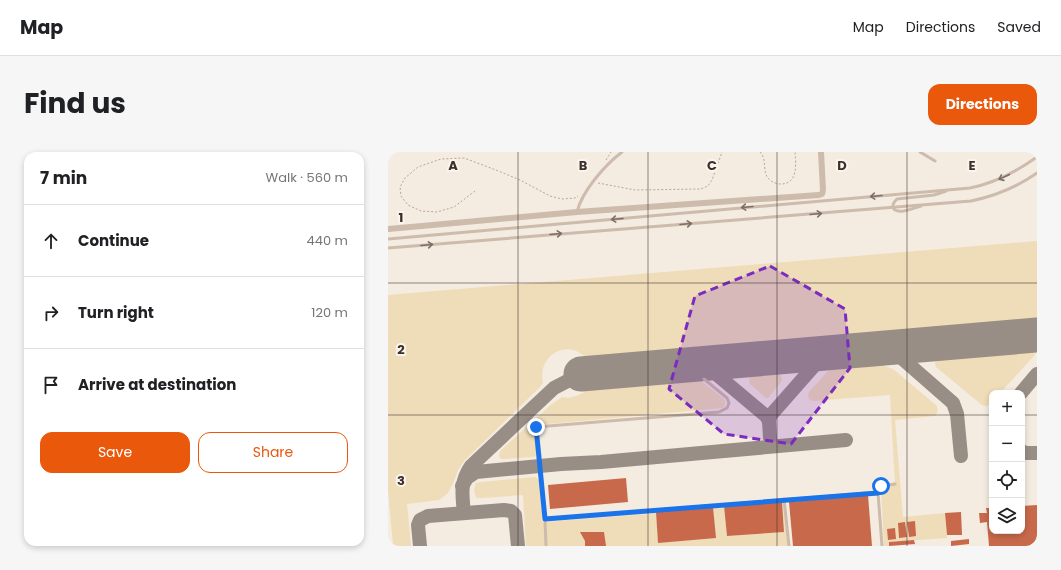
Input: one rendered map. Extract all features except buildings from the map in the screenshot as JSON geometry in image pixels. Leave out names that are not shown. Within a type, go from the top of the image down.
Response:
[{"type":"street","points":[[388,229],[577,212],[820,195],[824,190],[821,152]]},
{"type":"lane","points":[[577,212],[578,206],[593,182],[622,152]]},
{"type":"lane","points":[[920,152],[935,161]]},
{"type":"lane","points":[[388,239],[952,190],[983,186],[994,182],[1017,171],[1037,157]]},
{"type":"lane","points":[[388,248],[972,200],[986,198],[1011,188],[1024,182],[1037,173]]},
{"type":"lane","points":[[893,207],[893,203],[897,199],[934,195],[952,190]]},
{"type":"lane","points":[[546,546],[545,519],[536,427],[719,412],[727,408],[729,403],[727,398],[704,379]]},
{"type":"lane","points":[[882,546],[878,493],[881,486],[895,484]]},
{"type":"lane","points":[[545,519],[784,499],[878,493]]},
{"type":"lane","points":[[784,499],[789,546]]},
{"type":"path","points":[[593,182],[635,190],[701,189],[708,186],[712,180],[722,152]]},
{"type":"path","points":[[760,152],[763,155],[765,174],[770,180],[778,184],[786,184],[792,180],[797,165],[795,152]]},
{"type":"path","points":[[475,190],[454,207],[437,212],[421,211],[408,205],[402,196],[400,187],[405,178],[418,167],[441,159],[464,158],[520,180],[550,196],[562,199],[575,198],[587,191]]},
{"type":"highlighted area","points":[[770,266],[845,309],[850,368],[791,444],[724,434],[669,389],[695,296]]},
{"type":"sand","points":[[1037,241],[1037,319],[585,357],[569,349],[554,353],[548,358],[544,365],[542,374],[543,383],[540,387],[465,460],[458,470],[448,493],[439,500],[407,504],[411,546],[393,546],[388,489],[388,295]]},
{"type":"sand","points":[[1033,352],[1035,354],[1003,390],[989,390],[989,405],[986,406],[982,405],[936,367],[936,360]]},
{"type":"sand","points":[[882,365],[893,369],[937,406],[938,411],[935,416],[895,420],[903,517],[945,513],[947,538],[889,542],[889,546],[884,546],[881,487],[895,484],[890,395],[813,401],[809,399],[809,392],[830,369]]},
{"type":"sand","points":[[780,373],[782,379],[781,382],[768,398],[766,398],[749,382],[750,376]]},
{"type":"sand","points":[[700,380],[724,399],[725,404],[723,408],[535,425],[536,456],[501,459],[499,456],[500,451],[552,404],[562,397],[568,398],[576,396],[583,393],[587,389]]},
{"type":"sand","points":[[535,477],[539,480],[543,522],[649,514],[656,512],[658,542],[715,538],[713,507],[724,506],[727,536],[784,532],[782,502],[785,502],[789,546],[526,546],[523,495],[477,498],[474,489],[476,483],[481,482]]},
{"type":"taxiway","points":[[877,349],[888,350],[897,354],[953,403],[957,414],[961,456]]},
{"type":"taxiway","points":[[699,363],[716,374],[766,416],[769,421],[770,416],[821,358],[830,352]]},
{"type":"taxiway","points":[[464,513],[462,494],[463,483],[471,466],[554,388],[581,374]]},
{"type":"taxiway","points":[[1024,390],[1037,374]]},
{"type":"taxiway","points":[[769,421],[770,438]]},
{"type":"taxiway","points":[[462,486],[467,478],[476,472],[846,440]]},
{"type":"taxiway","points":[[1025,453],[1037,453]]},
{"type":"taxiway","points":[[420,546],[418,525],[420,520],[428,516],[504,510],[511,511],[515,515],[518,546]]},
{"type":"runway","points":[[581,374],[1037,335]]},
{"type":"route","points":[[536,427],[545,519],[784,499],[878,493],[880,492],[881,486]]}]
